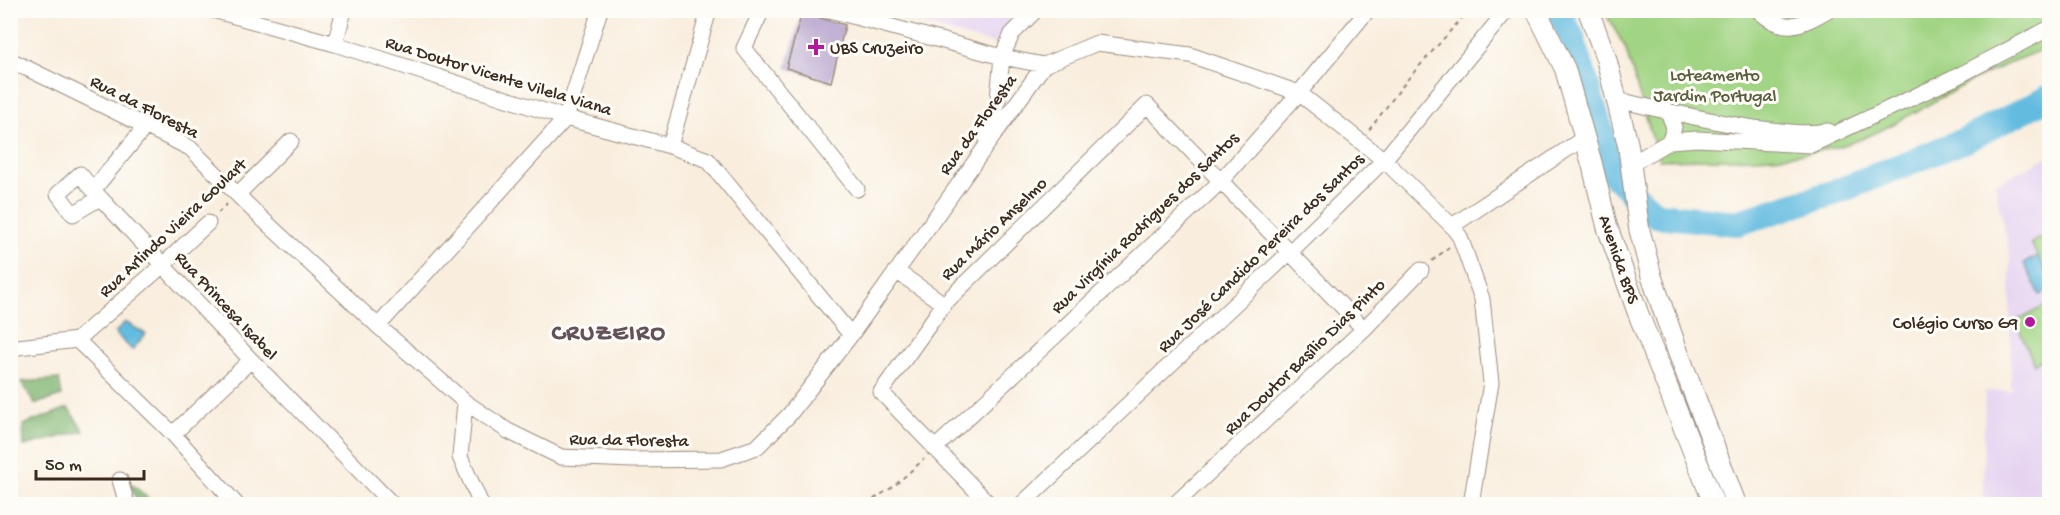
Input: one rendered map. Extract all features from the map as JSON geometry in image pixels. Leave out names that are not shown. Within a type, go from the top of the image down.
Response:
[{"type":"main road","name":"Avenida BPS","points":[[1536,10],[1564,69],[1607,225],[1638,312],[1714,504]]},
{"type":"main road","name":"Avenida BPS","points":[[1588,10],[1606,58],[1628,146],[1639,228],[1652,278],[1736,504]]},
{"type":"street","name":"Rua Doutor Vicente Vilela Viana","points":[[213,10],[236,14],[566,118],[670,146],[708,160],[851,335]]},
{"type":"street","points":[[335,44],[344,10]]},
{"type":"street","points":[[378,326],[566,118],[600,10]]},
{"type":"street","points":[[670,146],[709,10]]},
{"type":"street","points":[[762,10],[744,48],[857,189]]},
{"type":"street","name":"Rua da Floresta","points":[[10,60],[190,148],[256,213],[378,326],[465,402],[508,431],[561,457],[632,460],[721,459],[757,447],[789,414],[851,335],[1044,66],[1002,57],[830,10]]},
{"type":"street","points":[[983,149],[998,99],[1002,57],[1012,34],[1036,10]]},
{"type":"street","name":"Rua Virgínia Rodrigues dos Santos","points":[[934,449],[1220,182],[1299,93],[1368,10]]},
{"type":"street","name":"Rua José Candido Pereira dos Santos","points":[[1022,504],[1289,253],[1384,160],[1507,10]]},
{"type":"street","points":[[1758,10],[1769,21],[1784,25],[1801,25],[1828,10]]},
{"type":"street","points":[[1632,171],[1670,141],[1697,139],[1810,145],[1952,79],[2049,28]]},
{"type":"street","points":[[1044,66],[1097,43],[1190,55],[1299,93],[1384,160],[1456,231],[1482,299],[1491,383],[1471,504]]},
{"type":"street","points":[[1617,100],[1714,122],[1810,134],[1849,127]]},
{"type":"street","name":"Rua Mário Anselmo","points":[[934,449],[881,392],[944,304],[1147,105],[1220,182]]},
{"type":"street","points":[[1667,110],[1674,126],[1670,141]]},
{"type":"street","name":"Rua Princesa Isabel","points":[[146,126],[96,194],[251,360],[392,504]]},
{"type":"street","points":[[1456,231],[1584,138]]},
{"type":"street","name":"Rua Arlindo Vieira Goulart","points":[[238,194],[291,141]]},
{"type":"street","points":[[1220,182],[1364,329]]},
{"type":"street","name":"Rua Arlindo Vieira Goulart","points":[[77,340],[208,223]]},
{"type":"street","name":"Rua Doutor Basílio Dias Pinto","points":[[1175,504],[1364,329],[1421,270]]},
{"type":"street","points":[[896,271],[944,304]]},
{"type":"street","points":[[10,348],[77,340],[173,434],[236,504]]},
{"type":"street","points":[[173,434],[251,360]]},
{"type":"street","points":[[465,402],[460,457],[481,504]]},
{"type":"street","points":[[934,449],[989,504]]},
{"type":"street","points":[[120,480],[127,504]]},
{"type":"path","points":[[1360,141],[1407,80],[1469,10]]},
{"type":"path","name":"Rua Arlindo Vieira Goulart","points":[[208,223],[238,194]]},
{"type":"path","points":[[1421,270],[1456,231]]},
{"type":"path","points":[[866,504],[893,487],[934,449]]},
{"type":"shaded area","points":[[1019,10],[1004,25],[998,45],[874,11]]},
{"type":"shaded area","name":"Colégio Curso G9","points":[[2049,156],[2049,495],[2031,504],[1994,504],[1983,497],[1985,391],[2011,391],[2010,254],[1995,184]]},
{"type":"green space","name":"Loteamento Jardim Portugal","points":[[1604,11],[2049,11],[2049,47],[1981,76],[1887,127],[1853,142],[1807,153],[1782,156],[1659,160],[1625,47]]},
{"type":"green space","points":[[2049,233],[2049,278],[2031,243]]},
{"type":"green space","points":[[2049,304],[2049,356],[2034,364],[2016,321]]},
{"type":"green space","points":[[59,379],[62,396],[35,404],[21,382]]},
{"type":"green space","points":[[68,408],[84,431],[24,446],[23,425]]},
{"type":"green space","points":[[127,480],[155,504],[139,504]]},
{"type":"water","points":[[2038,256],[2049,278],[2049,289],[2040,295],[2024,263]]},
{"type":"water","points":[[125,322],[146,334],[132,350],[115,333]]},
{"type":"building","name":"UBS Cruzeiro","points":[[802,13],[845,25],[831,82],[786,68]]},
{"type":"waterway","points":[[1558,10],[1572,38],[1615,176],[1656,215],[1737,223],[1836,192],[1965,140],[2050,97]]},
{"type":"place","name":"UBS Cruzeiro","points":[[816,47]]},
{"type":"place","name":"Colégio Curso G9","points":[[2030,322]]},
{"type":"district","name":"CRUZEIRO","points":[[609,331]]}]
